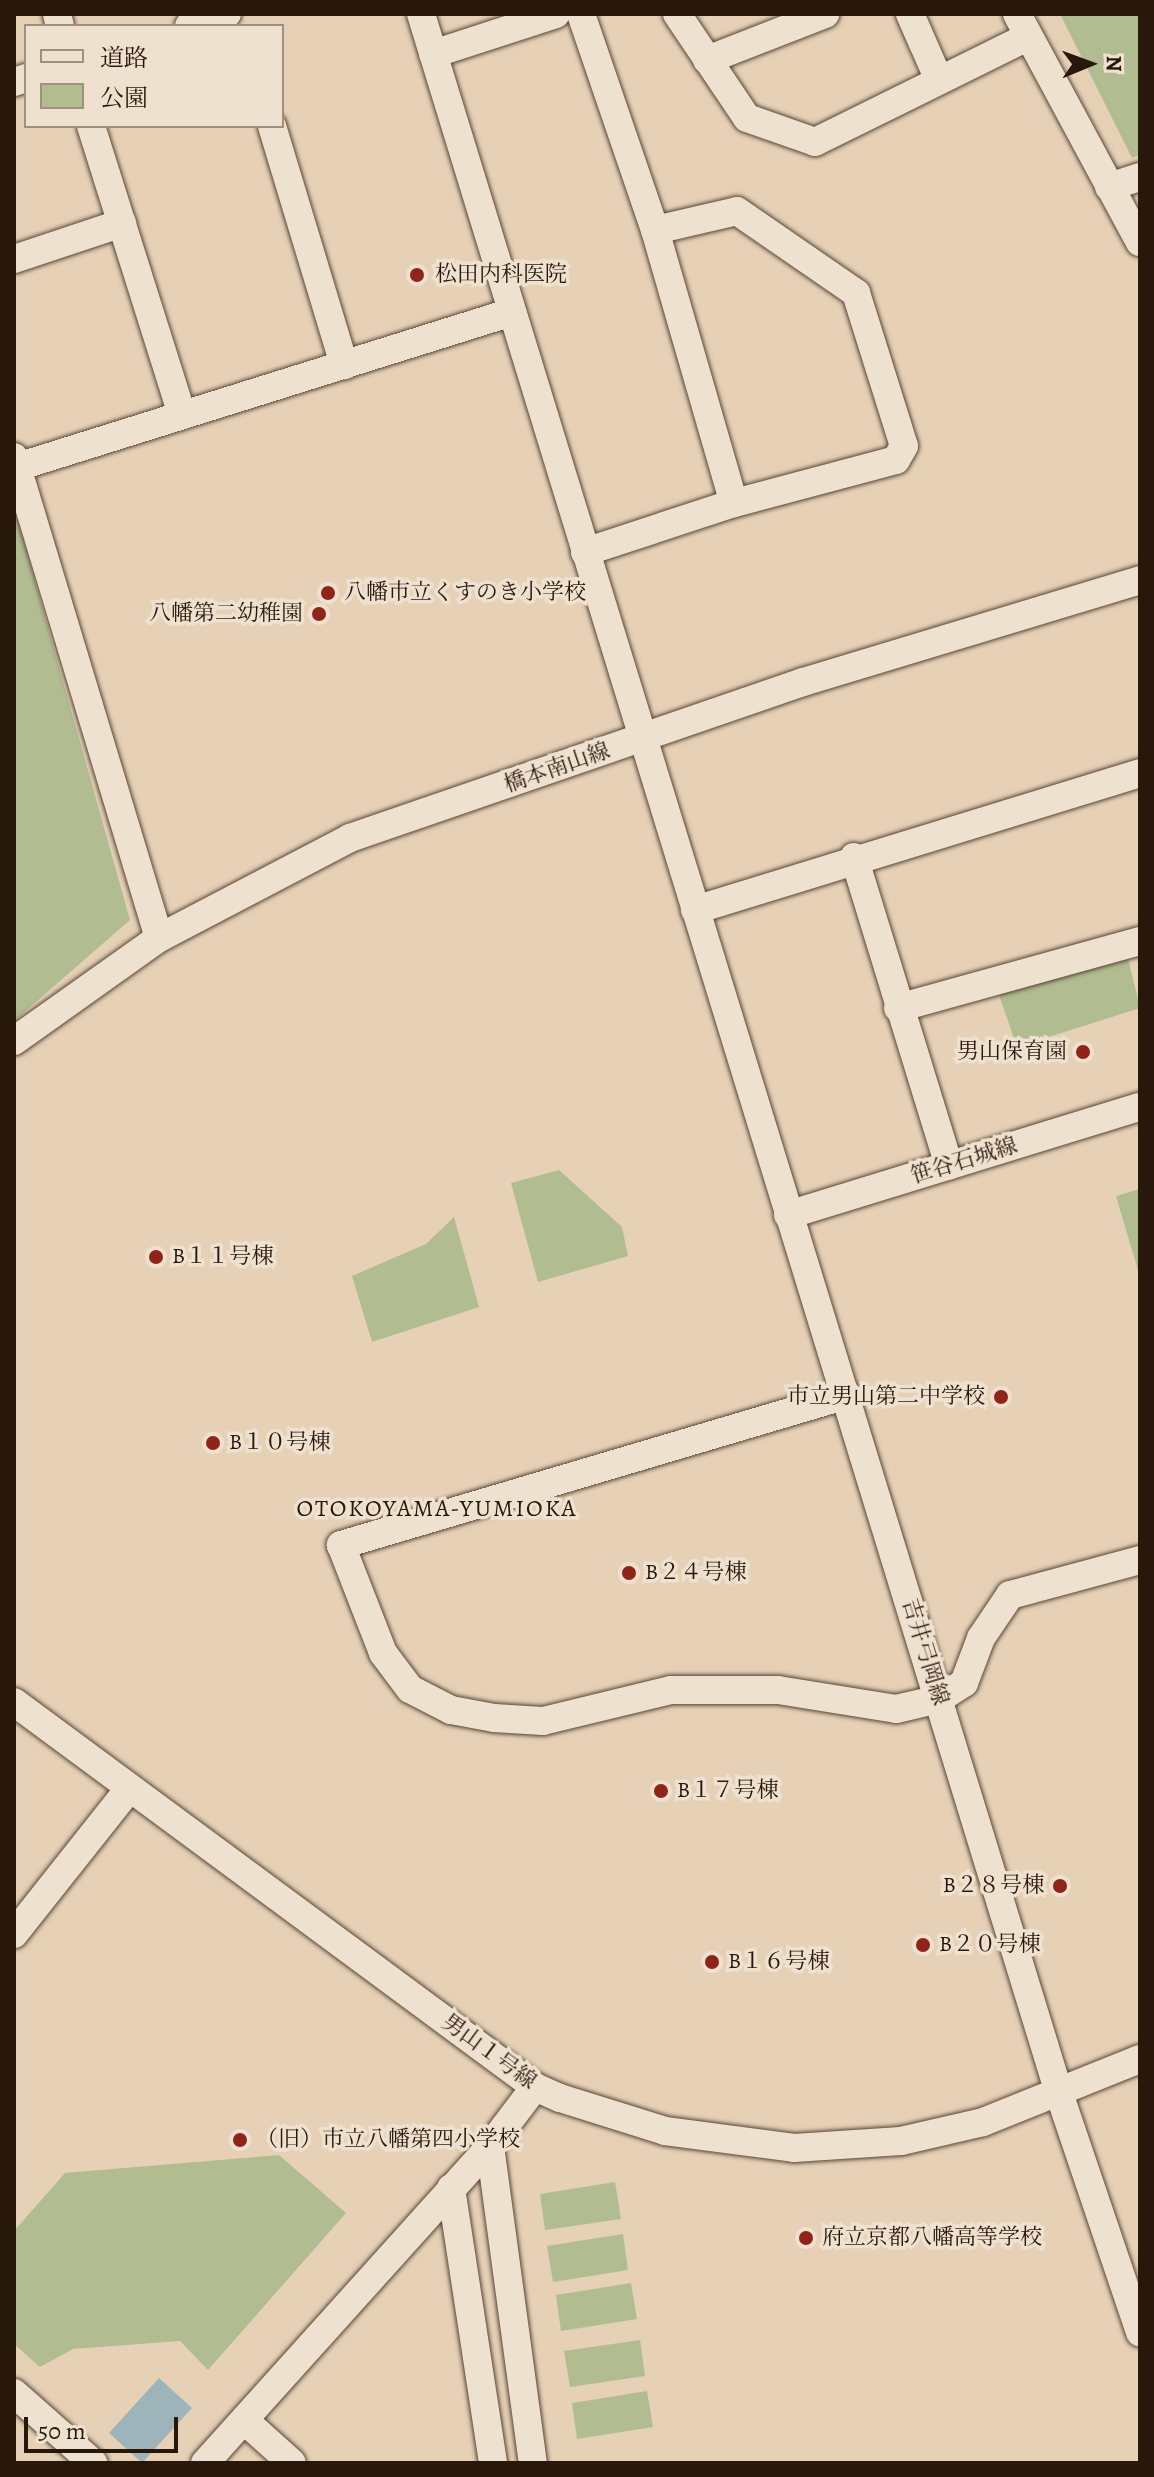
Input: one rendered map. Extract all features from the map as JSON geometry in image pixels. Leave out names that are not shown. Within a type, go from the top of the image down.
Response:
[{"type":"street","points":[[195,24],[227,14]]},
{"type":"street","name":"吉井弓岡線","points":[[421,14],[1058,2090],[1130,2270],[1140,2332]]},
{"type":"street","points":[[433,54],[556,14]]},
{"type":"street","points":[[581,14],[655,230],[734,503]]},
{"type":"street","points":[[677,14],[747,118],[815,142],[939,80],[1022,26],[1140,242]]},
{"type":"street","points":[[707,60],[825,14]]},
{"type":"street","points":[[910,14],[939,80]]},
{"type":"street","points":[[92,128],[181,412]]},
{"type":"street","points":[[273,128],[344,365]]},
{"type":"street","points":[[1109,187],[1140,177]]},
{"type":"street","points":[[585,552],[734,503],[896,460],[904,446],[856,293],[737,211],[655,230]]},
{"type":"street","points":[[14,259],[122,223]]},
{"type":"street","points":[[159,938],[15,464],[512,312]]},
{"type":"street","name":"橋本南山線","points":[[14,1041],[159,938],[350,838],[803,682],[1137,588]]},
{"type":"street","points":[[695,910],[854,857],[1140,773]]},
{"type":"street","points":[[854,857],[949,1166]]},
{"type":"street","points":[[898,1008],[1140,941]]},
{"type":"street","name":"笹谷石城線","points":[[788,1215],[1140,1107]]},
{"type":"street","points":[[847,1395],[341,1545],[383,1653],[410,1689],[451,1710],[543,1721],[671,1690],[778,1690],[896,1709],[939,1699],[964,1683],[981,1638],[1010,1595],[1140,1560]]},
{"type":"street","name":"男山１号線","points":[[14,1702],[535,2087],[665,2131],[794,2148],[901,2141],[983,2122],[1140,2059]]},
{"type":"street","points":[[14,1934],[129,1789]]},
{"type":"street","points":[[205,2463],[490,2146],[535,2087]]},
{"type":"street","points":[[451,2188],[492,2457],[532,2455],[490,2146]]},
{"type":"street","points":[[14,2393],[93,2463]]},
{"type":"street","points":[[244,2420],[292,2463]]},
{"type":"green space","points":[[1060,14],[1140,14],[1140,155],[1132,158]]},
{"type":"green space","points":[[14,507],[130,920],[14,1021]]},
{"type":"green space","points":[[1127,954],[1140,1008],[1017,1047],[998,992]]},
{"type":"green space","points":[[559,1170],[622,1227],[628,1256],[538,1282],[511,1183]]},
{"type":"green space","points":[[1140,1189],[1140,1277],[1116,1196]]},
{"type":"green space","points":[[454,1217],[479,1307],[372,1342],[352,1276],[426,1244]]},
{"type":"green space","points":[[279,2155],[346,2213],[208,2370],[180,2341],[73,2349],[40,2367],[14,2344],[14,2231],[65,2173]]},
{"type":"green space","points":[[615,2182],[621,2219],[545,2230],[540,2194]]},
{"type":"green space","points":[[623,2234],[628,2270],[553,2282],[547,2246]]},
{"type":"green space","points":[[631,2283],[637,2319],[561,2331],[556,2295]]},
{"type":"green space","points":[[640,2340],[645,2376],[570,2387],[564,2351]]},
{"type":"green space","points":[[647,2391],[653,2427],[577,2439],[572,2403]]},
{"type":"water","points":[[159,2378],[192,2408],[142,2463],[109,2433]]},
{"type":"place","name":"松田内科医院","points":[[417,275]]},
{"type":"place","name":"八幡市立くすのき小学校","points":[[328,593]]},
{"type":"place","name":"八幡第二幼稚園","points":[[319,614]]},
{"type":"place","name":"男山保育園","points":[[1083,1052]]},
{"type":"place","name":"B１１号棟","points":[[156,1257]]},
{"type":"place","name":"市立男山第二中学校","points":[[1001,1397]]},
{"type":"place","name":"B１０号棟","points":[[213,1443]]},
{"type":"place","name":"B２４号棟","points":[[629,1573]]},
{"type":"place","name":"B１７号棟","points":[[661,1791]]},
{"type":"place","name":"B２８号棟","points":[[1060,1886]]},
{"type":"place","name":"B２０号棟","points":[[923,1945]]},
{"type":"place","name":"B１６号棟","points":[[712,1962]]},
{"type":"place","name":"（旧）市立八幡第四小学校","points":[[240,2140]]},
{"type":"place","name":"府立京都八幡高等学校","points":[[806,2238]]},
{"type":"district","name":"OTOKOYAMA-YUMIOKA","points":[[437,1509]]}]
